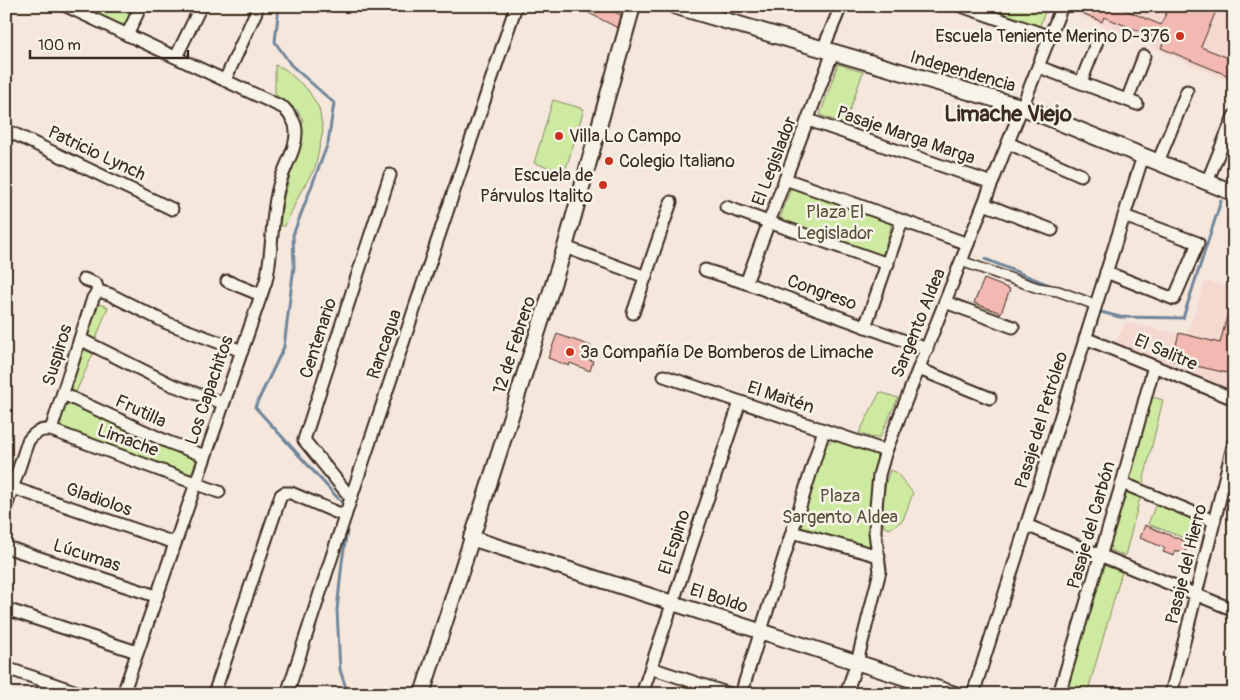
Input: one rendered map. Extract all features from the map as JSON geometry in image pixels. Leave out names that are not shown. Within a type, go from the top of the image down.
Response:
[{"type":"main road","name":"Independencia","points":[[675,6],[1022,107],[1234,193]]},
{"type":"street","name":"Los Capachitos","points":[[66,6],[83,10],[127,35],[284,108],[293,119],[296,136],[274,202],[269,269],[261,295],[123,694]]},
{"type":"street","points":[[127,35],[141,6]]},
{"type":"street","points":[[176,57],[201,6]]},
{"type":"street","name":"Rancagua","points":[[287,694],[516,6]]},
{"type":"street","name":"12 de Febrero","points":[[422,694],[565,247],[633,6]]},
{"type":"street","name":"El Legislador","points":[[746,283],[808,120],[841,6]]},
{"type":"street","points":[[961,6],[1051,36]]},
{"type":"street","name":"Sargento Aldea","points":[[846,694],[857,662],[880,571],[875,532],[876,507],[879,476],[886,451],[1062,6]]},
{"type":"street","points":[[225,80],[256,12]]},
{"type":"street","points":[[1081,82],[1098,39]]},
{"type":"street","points":[[1039,67],[1132,102],[1144,56]]},
{"type":"street","points":[[1158,162],[1187,91]]},
{"type":"street","points":[[1207,182],[1234,116]]},
{"type":"street","name":"Pasaje Marga Marga","points":[[808,120],[992,183]]},
{"type":"street","name":"Patricio Lynch","points":[[6,130],[172,209]]},
{"type":"street","points":[[1008,144],[1081,174]]},
{"type":"street","name":"Pasaje del Petróleo","points":[[973,694],[1143,156]]},
{"type":"street","name":"Centenario","points":[[348,508],[304,440],[390,175]]},
{"type":"street","points":[[785,178],[968,244]]},
{"type":"street","points":[[633,313],[670,202]]},
{"type":"street","points":[[984,204],[1052,230]]},
{"type":"street","points":[[726,207],[888,264]]},
{"type":"street","points":[[1106,272],[1174,299],[1198,243],[1124,216]]},
{"type":"street","points":[[865,327],[902,221]]},
{"type":"street","points":[[565,247],[646,276]]},
{"type":"street","points":[[962,261],[1038,288],[1058,291],[1095,308]]},
{"type":"street","name":"Congreso","points":[[705,270],[746,283],[926,349]]},
{"type":"street","points":[[84,279],[96,284],[98,291],[109,294],[167,323],[242,351]]},
{"type":"street","points":[[227,281],[261,295]]},
{"type":"street","name":"Suspiros","points":[[51,430],[93,298],[98,291]]},
{"type":"street","points":[[945,302],[1013,327]]},
{"type":"street","name":"El Salitre","points":[[1086,338],[1234,399]]},
{"type":"street","points":[[80,339],[172,385],[223,403]]},
{"type":"street","name":"Pasaje del Carbón","points":[[1059,694],[1101,556],[1154,366]]},
{"type":"street","points":[[919,369],[990,398]]},
{"type":"street","name":"El Maitén","points":[[664,376],[886,451]]},
{"type":"street","name":"Frutilla","points":[[64,394],[168,442],[204,456]]},
{"type":"street","name":"El Espino","points":[[642,694],[740,402]]},
{"type":"street","points":[[6,507],[28,441],[40,430],[51,430]]},
{"type":"street","name":"Limache","points":[[51,430],[220,492]]},
{"type":"street","points":[[741,694],[824,430]]},
{"type":"street","name":"Pasaje del Hierro","points":[[1172,694],[1234,442]]},
{"type":"street","points":[[1122,483],[1214,521]]},
{"type":"street","name":"Gladiolos","points":[[13,488],[175,543]]},
{"type":"street","points":[[214,694],[281,495],[290,492],[348,508]]},
{"type":"street","points":[[1026,525],[1234,610]]},
{"type":"street","points":[[792,532],[879,556]]},
{"type":"street","name":"El Boldo","points":[[471,538],[955,694]]},
{"type":"street","name":"Lúcumas","points":[[6,547],[156,596]]},
{"type":"street","points":[[6,608],[137,652]]},
{"type":"street","points":[[6,668],[83,694]]},
{"type":"street","points":[[651,668],[730,694]]},
{"type":"shaded area","name":"Escuela Teniente Merino D-376","points":[[1077,6],[1234,6],[1234,83],[1074,13]]},
{"type":"shaded area","points":[[1206,281],[1234,288],[1234,377],[1230,389],[1115,344],[1125,322],[1186,335]]},
{"type":"green space","points":[[79,6],[132,6],[134,7],[123,26]]},
{"type":"green space","points":[[977,6],[1047,6],[1039,28]]},
{"type":"green space","points":[[838,64],[863,72],[845,124],[820,115]]},
{"type":"green space","points":[[275,65],[285,69],[308,90],[319,108],[323,131],[315,168],[300,193],[285,226],[280,226],[284,197],[301,137],[303,120],[297,110],[275,94]]},
{"type":"green space","name":"Villa Lo Campo","points":[[553,100],[584,109],[565,172],[534,163]]},
{"type":"green space","name":"Plaza El Legislador","points":[[797,187],[890,219],[891,227],[882,257],[778,224],[791,188]]},
{"type":"green space","points":[[96,303],[108,307],[95,341],[85,336]]},
{"type":"green space","points":[[82,349],[93,354],[76,392],[68,387]]},
{"type":"green space","points":[[880,392],[898,398],[880,437],[873,438],[859,433]]},
{"type":"green space","points":[[1150,396],[1163,400],[1142,487],[1127,480]]},
{"type":"green space","points":[[67,400],[198,458],[191,474],[55,427]]},
{"type":"green space","name":"Plaza Sargento Aldea","points":[[836,439],[877,452],[871,544],[864,549],[800,526],[826,444]]},
{"type":"green space","points":[[890,470],[896,472],[913,493],[903,520],[890,529],[884,527],[883,513],[884,491]]},
{"type":"green space","points":[[1126,487],[1141,494],[1125,556],[1107,549]]},
{"type":"green space","points":[[1156,504],[1200,521],[1192,541],[1148,524]]},
{"type":"green space","points":[[1100,564],[1122,572],[1087,694],[1062,694]]},
{"type":"building","points":[[575,6],[603,6],[621,15],[618,28]]},
{"type":"building","points":[[1082,6],[1116,6],[1161,25],[1169,6],[1218,6],[1201,47],[1234,60],[1234,78],[1161,48],[1164,41],[1104,17],[1102,22],[1080,12]]},
{"type":"building","points":[[984,279],[1010,289],[1001,313],[974,303]]},
{"type":"building","points":[[1231,301],[1234,301],[1234,347],[1227,373],[1170,360],[1172,349],[1175,349],[1179,333],[1220,343]]},
{"type":"building","name":"3ª Compañía De Bomberos de Limache","points":[[557,334],[591,346],[587,359],[593,361],[590,371],[570,363],[569,366],[548,358]]},
{"type":"building","points":[[1145,525],[1189,543],[1184,554],[1176,550],[1174,556],[1163,552],[1165,548],[1140,538]]},
{"type":"waterway","points":[[279,6],[275,42],[291,65],[334,103],[328,143],[293,235],[294,266],[284,347],[255,407],[346,507]]},
{"type":"waterway","points":[[1097,311],[1120,317],[1183,318],[1221,201]]},
{"type":"waterway","points":[[985,259],[1054,287]]},
{"type":"waterway","points":[[348,524],[337,610],[340,670],[348,694]]},
{"type":"place","name":"Escuela Teniente Merino D-376","points":[[1180,36]]},
{"type":"place","name":"Villa Lo Campo","points":[[559,136]]},
{"type":"place","name":"Colegio Italiano","points":[[609,161]]},
{"type":"place","name":"Escuela de Párvulos Italito","points":[[603,185]]},
{"type":"place","name":"3ª Compañía De Bomberos de Limache","points":[[570,352]]},
{"type":"district","name":"Limache Viejo","points":[[1008,113]]}]
